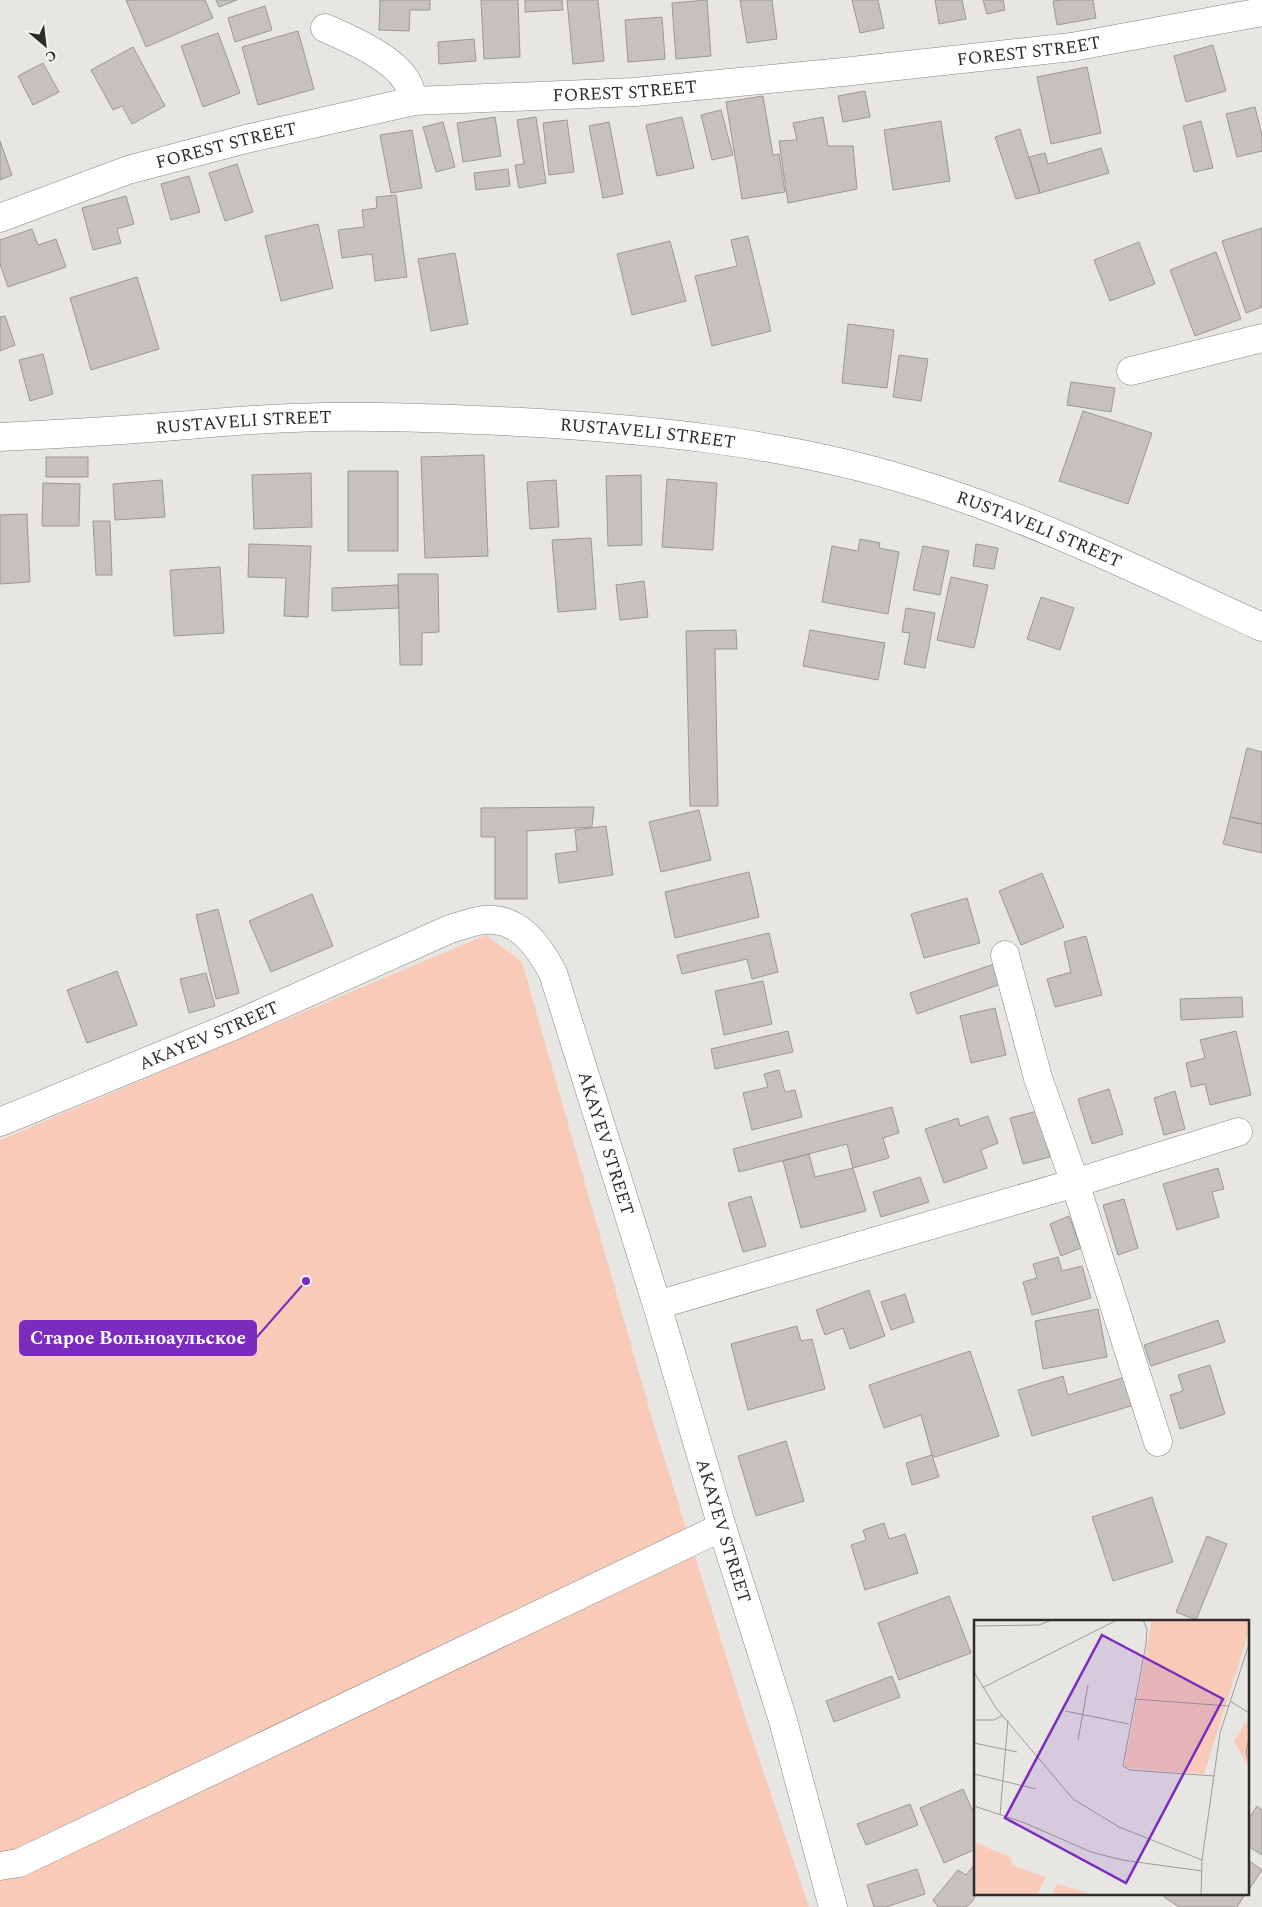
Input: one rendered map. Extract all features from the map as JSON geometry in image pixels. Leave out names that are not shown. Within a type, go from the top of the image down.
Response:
[{"type":"street","name":"FOREST STREET","points":[[0,218],[128,170],[256,137],[414,101],[634,92],[843,72],[1072,47],[1262,12]]},
{"type":"street","points":[[326,28],[359,44],[397,68],[408,82],[414,101]]},
{"type":"street","points":[[1131,371],[1262,338]]},
{"type":"street","name":"RUSTAVELI STREET","points":[[0,437],[293,418],[400,417],[556,424],[724,441],[793,452],[848,464],[912,481],[985,505],[1054,532],[1262,627]]},
{"type":"street","name":"AKAYEV STREET","points":[[0,1122],[233,1026],[450,929],[483,920],[504,921],[525,933],[542,951],[553,973],[657,1305],[722,1527],[782,1717],[833,1907]]},
{"type":"street","points":[[1005,955],[1038,1078],[1075,1183],[1158,1442]]},
{"type":"street","points":[[657,1305],[1075,1183],[1238,1132]]},
{"type":"street","points":[[0,1866],[19,1863],[722,1527]]},
{"type":"shaded area","points":[[486,935],[522,962],[653,1422],[747,1723],[809,1907],[0,1907],[0,1140]]},
{"type":"building","points":[[126,0],[205,0],[213,18],[146,47]]},
{"type":"building","points":[[216,0],[237,0],[219,7]]},
{"type":"building","points":[[380,0],[430,0],[430,10],[410,10],[409,31],[379,30]]},
{"type":"building","points":[[481,0],[518,0],[520,57],[484,59]]},
{"type":"building","points":[[525,0],[562,0],[563,10],[525,12]]},
{"type":"building","points":[[567,0],[598,0],[604,61],[573,64]]},
{"type":"building","points":[[707,0],[711,56],[676,59],[672,3]]},
{"type":"building","points":[[740,0],[772,0],[777,39],[747,43]]},
{"type":"building","points":[[852,0],[878,0],[884,28],[860,33]]},
{"type":"building","points":[[935,0],[962,0],[966,19],[939,24]]},
{"type":"building","points":[[983,0],[1003,0],[1005,10],[987,14]]},
{"type":"building","points":[[1093,0],[1096,18],[1057,25],[1053,1]]},
{"type":"building","points":[[265,6],[272,30],[235,42],[228,18]]},
{"type":"building","points":[[662,17],[665,59],[628,62],[625,20]]},
{"type":"building","points":[[298,31],[314,89],[258,105],[242,47]]},
{"type":"building","points":[[218,33],[240,93],[203,107],[181,46]]},
{"type":"building","points":[[474,39],[476,61],[439,64],[438,42]]},
{"type":"building","points":[[1213,45],[1226,91],[1186,102],[1174,56]]},
{"type":"building","points":[[133,47],[165,106],[132,124],[122,106],[113,110],[91,70]]},
{"type":"building","points":[[43,63],[59,92],[33,105],[18,76]]},
{"type":"building","points":[[1087,67],[1101,133],[1051,144],[1037,77]]},
{"type":"building","points":[[865,91],[870,117],[843,122],[838,96]]},
{"type":"building","points":[[763,96],[773,155],[779,154],[785,192],[742,199],[726,102]]},
{"type":"building","points":[[1255,107],[1262,135],[1262,151],[1237,157],[1226,114]]},
{"type":"building","points":[[721,110],[733,155],[712,160],[701,115]]},
{"type":"building","points":[[495,117],[501,156],[463,162],[457,123]]},
{"type":"building","points":[[536,117],[546,183],[519,188],[515,165],[524,164],[517,120]]},
{"type":"building","points":[[682,117],[694,168],[657,176],[646,125]]},
{"type":"building","points":[[823,117],[828,146],[853,146],[857,189],[788,203],[779,141],[797,140],[793,123]]},
{"type":"building","points":[[567,120],[574,172],[549,175],[543,123]]},
{"type":"building","points":[[941,121],[950,181],[893,190],[884,130]]},
{"type":"building","points":[[1201,121],[1213,168],[1194,172],[1183,126]]},
{"type":"building","points":[[443,122],[455,167],[436,172],[423,127]]},
{"type":"building","points":[[609,122],[623,194],[603,198],[589,126]]},
{"type":"building","points":[[1020,129],[1040,193],[1016,199],[995,137]]},
{"type":"building","points":[[412,130],[422,188],[391,193],[380,135]]},
{"type":"building","points":[[0,141],[12,175],[0,180]]},
{"type":"building","points":[[1101,148],[1109,173],[1040,193],[1029,157],[1045,153],[1048,164]]},
{"type":"building","points":[[237,164],[253,212],[225,221],[209,173]]},
{"type":"building","points":[[508,169],[510,186],[476,190],[474,173]]},
{"type":"building","points":[[189,176],[200,212],[171,220],[161,184]]},
{"type":"building","points":[[396,195],[407,277],[375,281],[372,254],[342,258],[338,230],[364,227],[362,210],[377,208],[376,197]]},
{"type":"building","points":[[126,196],[134,224],[117,229],[121,243],[93,250],[82,208]]},
{"type":"building","points":[[318,224],[333,288],[281,301],[265,236]]},
{"type":"building","points":[[1262,228],[1262,307],[1246,313],[1222,241]]},
{"type":"building","points":[[32,229],[38,245],[56,239],[66,267],[8,287],[0,264],[0,240]]},
{"type":"building","points":[[748,236],[771,331],[712,346],[695,276],[737,266],[731,240]]},
{"type":"building","points":[[670,241],[686,301],[632,315],[617,254]]},
{"type":"building","points":[[1139,242],[1155,284],[1110,301],[1094,260]]},
{"type":"building","points":[[1216,252],[1241,319],[1195,336],[1170,270]]},
{"type":"building","points":[[455,253],[468,324],[431,331],[418,259]]},
{"type":"building","points":[[137,277],[159,349],[91,370],[70,298]]},
{"type":"building","points":[[5,316],[15,345],[0,351],[0,317]]},
{"type":"building","points":[[848,324],[894,330],[887,388],[842,383]]},
{"type":"building","points":[[43,354],[53,394],[30,401],[19,360]]},
{"type":"building","points":[[899,355],[928,359],[921,401],[893,397]]},
{"type":"building","points":[[1071,382],[1115,388],[1111,412],[1067,405]]},
{"type":"building","points":[[1083,411],[1152,433],[1128,504],[1059,481]]},
{"type":"building","points":[[484,455],[488,556],[425,558],[421,457]]},
{"type":"building","points":[[46,457],[88,457],[88,477],[46,477]]},
{"type":"building","points":[[348,471],[398,471],[398,551],[348,551]]},
{"type":"building","points":[[311,473],[312,527],[254,529],[252,475]]},
{"type":"building","points":[[641,475],[642,545],[608,546],[606,476]]},
{"type":"building","points":[[667,479],[717,483],[713,550],[662,547]]},
{"type":"building","points":[[162,480],[165,517],[115,520],[113,484]]},
{"type":"building","points":[[556,480],[559,527],[530,529],[527,482]]},
{"type":"building","points":[[43,483],[80,484],[79,526],[42,526]]},
{"type":"building","points":[[27,514],[30,582],[0,584],[0,515]]},
{"type":"building","points":[[93,521],[110,521],[112,575],[96,575]]},
{"type":"building","points":[[591,538],[596,609],[558,612],[552,540]]},
{"type":"building","points":[[860,539],[880,543],[879,548],[899,552],[888,614],[822,602],[832,546],[858,551]]},
{"type":"building","points":[[249,544],[311,546],[308,617],[284,616],[286,578],[248,577]]},
{"type":"building","points":[[976,544],[998,548],[994,569],[973,566]]},
{"type":"building","points":[[923,546],[949,551],[940,595],[913,590]]},
{"type":"building","points":[[220,567],[224,633],[174,636],[170,570]]},
{"type":"building","points":[[398,574],[438,574],[439,632],[422,633],[422,665],[400,665]]},
{"type":"building","points":[[951,577],[988,585],[974,648],[937,640]]},
{"type":"building","points":[[644,581],[648,617],[620,620],[616,585]]},
{"type":"building","points":[[398,585],[399,608],[332,611],[332,588]]},
{"type":"building","points":[[1041,597],[1074,608],[1060,650],[1027,639]]},
{"type":"building","points":[[906,608],[935,613],[925,668],[904,664],[910,633],[902,632]]},
{"type":"building","points":[[736,630],[737,649],[715,649],[718,806],[690,806],[686,631]]},
{"type":"building","points":[[810,630],[885,643],[878,680],[803,666]]},
{"type":"building","points":[[1247,748],[1262,752],[1262,824],[1230,817]]},
{"type":"building","points":[[594,807],[592,827],[527,831],[527,899],[495,899],[495,837],[481,837],[481,808]]},
{"type":"building","points":[[699,810],[711,860],[661,872],[649,822]]},
{"type":"building","points":[[1230,817],[1262,824],[1262,853],[1223,844]]},
{"type":"building","points":[[606,826],[613,875],[559,883],[555,854],[577,851],[575,830]]},
{"type":"building","points":[[749,872],[759,917],[675,938],[665,892]]},
{"type":"building","points":[[1042,873],[1064,927],[1021,945],[999,891]]},
{"type":"building","points":[[312,894],[333,946],[271,972],[249,921]]},
{"type":"building","points":[[967,898],[980,943],[924,958],[911,914]]},
{"type":"building","points":[[218,909],[239,993],[216,999],[196,915]]},
{"type":"building","points":[[769,933],[778,972],[752,979],[747,959],[682,974],[677,955]]},
{"type":"building","points":[[1086,936],[1102,995],[1055,1007],[1047,979],[1071,972],[1064,942]]},
{"type":"building","points":[[994,964],[1001,984],[917,1014],[910,993]]},
{"type":"building","points":[[117,971],[137,1025],[87,1043],[67,990]]},
{"type":"building","points":[[206,973],[215,1006],[189,1013],[180,979]]},
{"type":"building","points":[[763,981],[772,1024],[724,1035],[715,991]]},
{"type":"building","points":[[1242,997],[1243,1017],[1181,1020],[1180,999]]},
{"type":"building","points":[[995,1008],[1006,1055],[971,1063],[960,1016]]},
{"type":"building","points":[[788,1031],[793,1052],[715,1069],[711,1049]]},
{"type":"building","points":[[1236,1031],[1251,1095],[1210,1105],[1205,1084],[1191,1087],[1186,1063],[1205,1058],[1200,1040]]},
{"type":"building","points":[[779,1070],[785,1092],[795,1090],[802,1117],[752,1130],[743,1093],[768,1087],[764,1074]]},
{"type":"building","points":[[1109,1089],[1123,1134],[1092,1144],[1078,1099]]},
{"type":"building","points":[[1175,1091],[1185,1129],[1164,1135],[1154,1098]]},
{"type":"building","points":[[892,1107],[899,1133],[883,1138],[889,1158],[853,1168],[847,1144],[739,1172],[733,1149]]},
{"type":"building","points":[[1038,1111],[1050,1157],[1023,1164],[1010,1118]]},
{"type":"building","points":[[988,1116],[998,1143],[981,1150],[987,1168],[944,1183],[925,1129],[958,1118],[960,1126]]},
{"type":"building","points":[[809,1154],[815,1177],[853,1168],[866,1211],[801,1228],[783,1161]]},
{"type":"building","points":[[1218,1168],[1224,1189],[1212,1192],[1219,1217],[1177,1230],[1163,1184]]},
{"type":"building","points":[[920,1177],[929,1202],[881,1217],[873,1192]]},
{"type":"building","points":[[751,1196],[766,1246],[743,1252],[728,1203]]},
{"type":"building","points":[[1124,1199],[1138,1248],[1118,1255],[1103,1205]]},
{"type":"building","points":[[1069,1216],[1081,1248],[1061,1256],[1050,1224]]},
{"type":"building","points":[[1058,1257],[1062,1271],[1082,1266],[1091,1298],[1032,1315],[1023,1282],[1037,1278],[1033,1264]]},
{"type":"building","points":[[869,1290],[885,1336],[850,1349],[843,1328],[825,1335],[816,1310]]},
{"type":"building","points":[[905,1294],[914,1322],[891,1330],[881,1302]]},
{"type":"building","points":[[1098,1309],[1107,1357],[1043,1369],[1035,1321]]},
{"type":"building","points":[[1218,1320],[1225,1342],[1151,1366],[1144,1345]]},
{"type":"building","points":[[797,1326],[801,1341],[812,1339],[825,1389],[748,1410],[731,1344]]},
{"type":"building","points":[[970,1351],[999,1436],[935,1457],[932,1455],[921,1415],[884,1428],[869,1385]]},
{"type":"building","points":[[1210,1365],[1225,1414],[1180,1429],[1170,1395],[1183,1391],[1178,1375]]},
{"type":"building","points":[[1063,1376],[1068,1395],[1125,1377],[1134,1405],[1032,1436],[1018,1390]]},
{"type":"building","points":[[786,1441],[804,1501],[756,1516],[738,1456]]},
{"type":"building","points":[[932,1455],[939,1477],[912,1485],[906,1463]]},
{"type":"building","points":[[1152,1497],[1173,1562],[1113,1581],[1092,1517]]},
{"type":"building","points":[[884,1523],[889,1539],[905,1534],[918,1573],[865,1590],[851,1545],[866,1540],[863,1530]]},
{"type":"building","points":[[1207,1536],[1227,1544],[1196,1620],[1176,1612]]},
{"type":"building","points":[[949,1596],[971,1653],[899,1680],[878,1623]]},
{"type":"building","points":[[892,1676],[900,1697],[834,1722],[826,1701]]},
{"type":"building","points":[[963,1789],[974,1814],[974,1850],[944,1863],[920,1808]]},
{"type":"building","points":[[910,1804],[918,1825],[866,1845],[857,1824]]},
{"type":"building","points":[[1257,1806],[1262,1810],[1262,1855],[1250,1847],[1250,1817]]},
{"type":"building","points":[[1250,1861],[1262,1870],[1250,1888]]},
{"type":"building","points":[[974,1865],[974,1894],[976,1894],[972,1902],[966,1907],[938,1907],[933,1900],[958,1870],[966,1875]]},
{"type":"building","points":[[917,1869],[925,1894],[886,1907],[874,1907],[867,1885]]},
{"type":"building","points":[[1166,1894],[1245,1894],[1237,1907],[1179,1907],[1164,1897]]},
{"type":"place","name":"Старое Вольноаульское","points":[[306,1281]]}]
